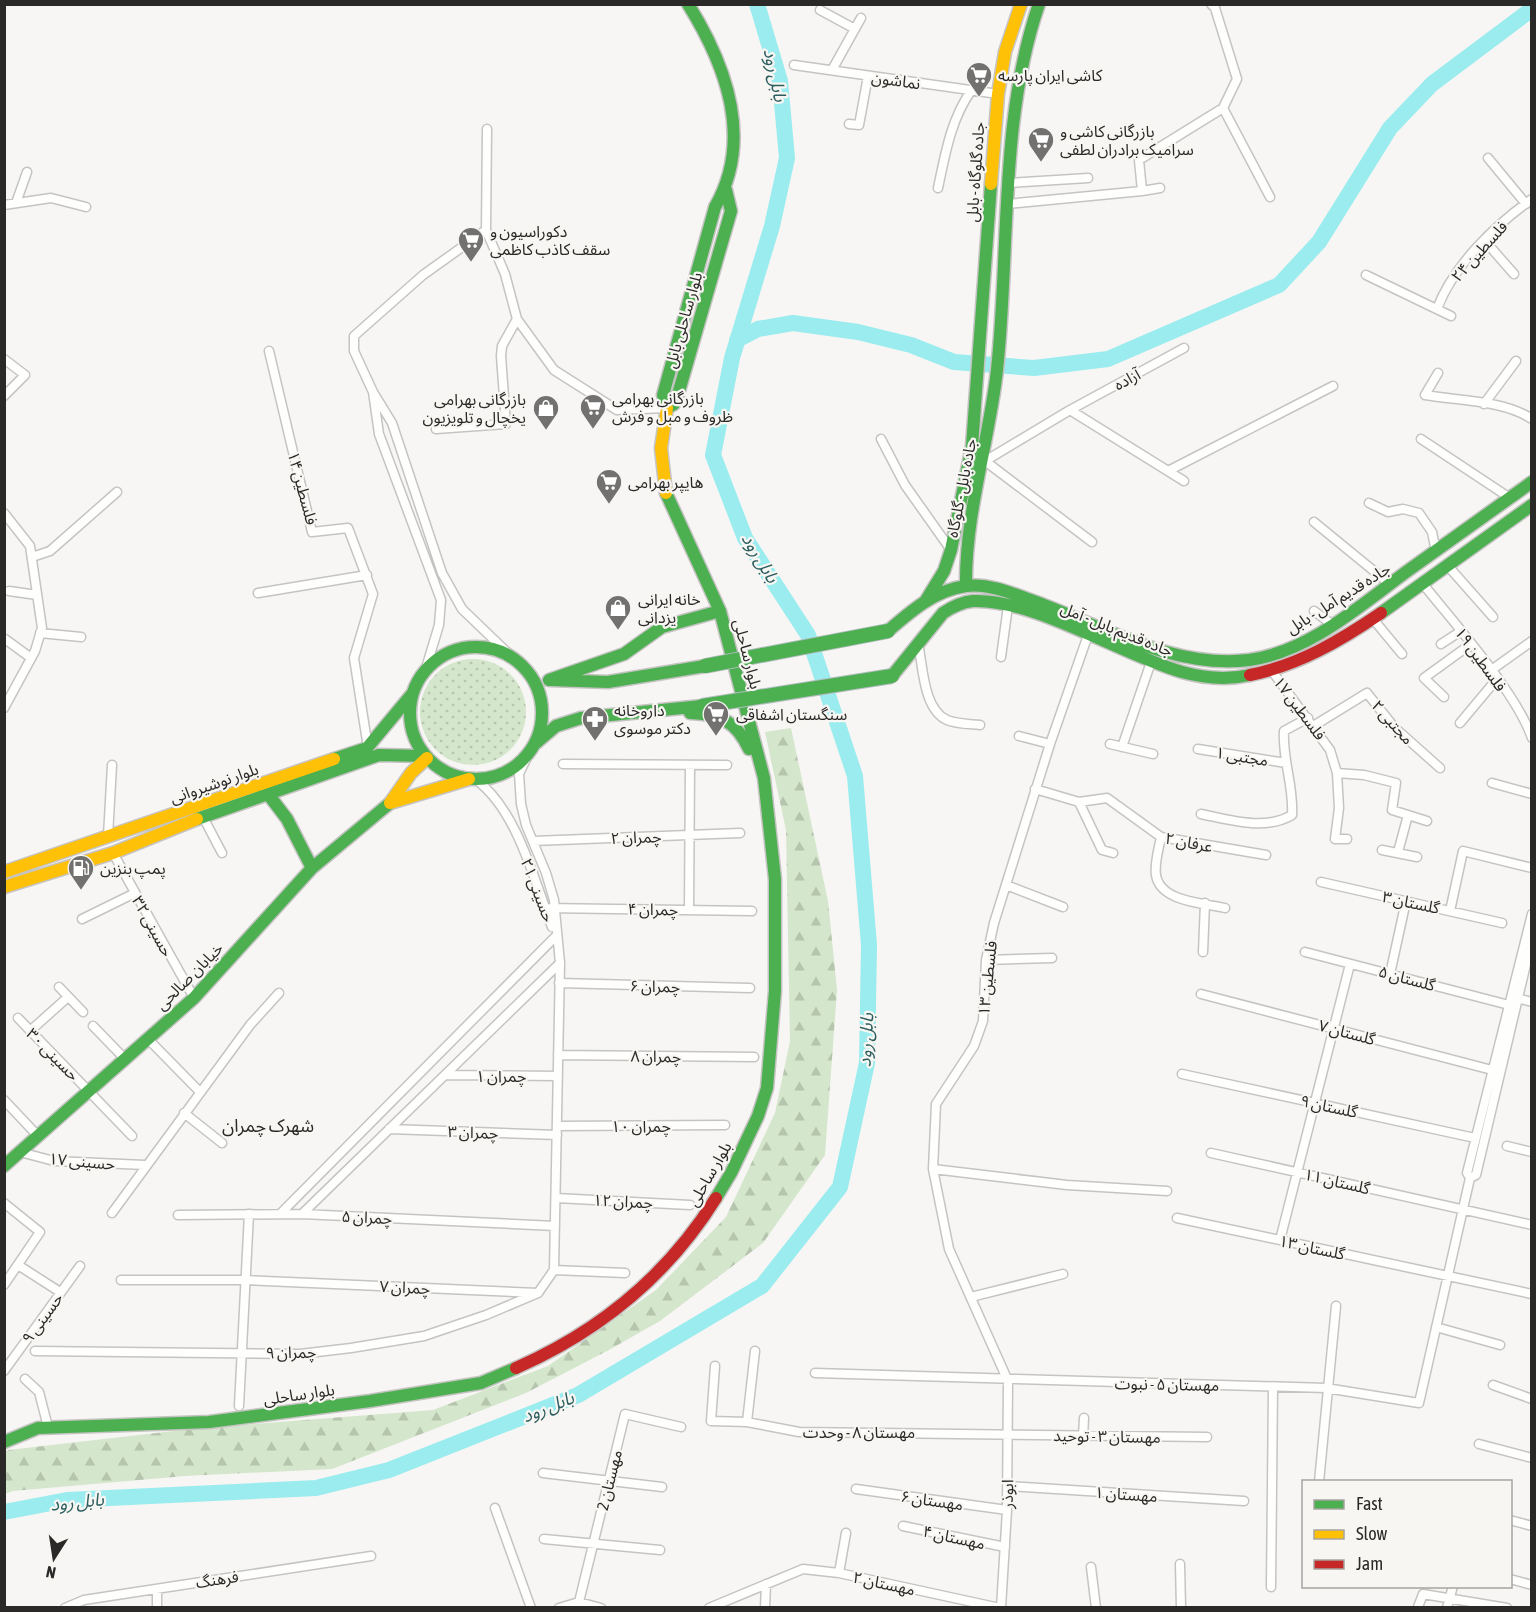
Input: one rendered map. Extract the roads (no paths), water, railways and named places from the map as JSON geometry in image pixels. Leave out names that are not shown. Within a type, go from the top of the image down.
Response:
[{"type":"main road","name":"بلوار ساحلی بابل","points":[[667,408],[663,395],[715,207],[726,190],[734,142],[730,87],[688,4]]},
{"type":"main road","name":"جاده گلوگاه - بابل","points":[[951,550],[972,446],[977,398],[998,94],[1005,52],[1021,4]]},
{"type":"main road","points":[[987,242],[1005,244],[1018,78],[1029,30],[1039,4]]},
{"type":"main road","name":"جاده بابل - گلوگاه","points":[[966,593],[966,544],[985,461],[1000,345],[1005,244]]},
{"type":"main road","name":"بلوار ساحلی","points":[[4,1442],[38,1428],[209,1422],[394,1398],[481,1383],[536,1359],[583,1334],[657,1275],[677,1254],[731,1173],[758,1116],[767,1088],[775,991],[776,911],[772,831],[764,778],[720,611],[668,499],[660,465],[667,408]]},
{"type":"main road","name":"جاده قدیم آمل - بابل","points":[[966,593],[997,589],[1043,604],[1149,648],[1191,660],[1237,663],[1266,658],[1306,641],[1333,624],[1391,585],[1532,482]]},
{"type":"main road","name":"جاده قدیم بابل - آمل","points":[[966,593],[1088,635],[1180,672],[1213,678],[1245,677],[1272,671],[1321,649],[1373,619],[1532,505]]},
{"type":"main road","points":[[529,673],[549,680],[574,684],[597,684],[888,631],[925,602],[944,571],[951,550]]},
{"type":"main road","points":[[925,602],[966,593]]},
{"type":"main road","points":[[390,803],[472,779],[495,777],[513,768],[556,726],[581,718],[702,706],[891,676],[906,664],[938,616],[966,593]]},
{"type":"main road","points":[[549,680],[624,654],[662,627],[720,611]]},
{"type":"main road","points":[[373,751],[412,694],[426,668],[440,656],[457,648],[476,646],[494,648],[511,656],[529,673],[538,689],[543,708],[541,727],[531,750]]},
{"type":"main road","points":[[412,694],[410,726],[426,757],[452,775],[472,779]]},
{"type":"main road","points":[[638,712],[714,713],[725,717],[743,733],[764,778]]},
{"type":"main road","name":"بلوار نوشیروانی","points":[[4,887],[113,853],[373,751]]},
{"type":"main road","name":"بلوار نوشیروانی","points":[[4,872],[108,836],[373,751],[395,757],[426,757]]},
{"type":"main road","points":[[395,757],[405,764],[411,773]]},
{"type":"main road","points":[[390,803],[411,773],[426,757]]},
{"type":"main road","points":[[268,794],[287,819],[312,868]]},
{"type":"main road","name":"خيابان صالحی","points":[[4,1166],[194,998],[312,868],[390,803]]},
{"type":"street","points":[[1142,191],[1139,160],[1223,108],[1237,79],[1215,8],[1211,4]]},
{"type":"street","points":[[820,10],[855,29]]},
{"type":"street","points":[[832,70],[861,18]]},
{"type":"street","name":"نماشون","points":[[794,65],[998,94]]},
{"type":"street","points":[[849,124],[859,125],[868,76]]},
{"type":"street","points":[[938,188],[946,146],[963,103],[971,91]]},
{"type":"street","points":[[1223,108],[1270,197]]},
{"type":"street","points":[[487,129],[486,230],[505,274],[517,320],[554,370],[616,410],[667,408]]},
{"type":"street","points":[[1488,158],[1529,202]]},
{"type":"street","points":[[16,204],[27,172]]},
{"type":"street","points":[[1009,183],[1088,178]]},
{"type":"street","points":[[1007,204],[1160,188]]},
{"type":"street","points":[[4,205],[51,198],[86,207]]},
{"type":"street","name":"فلسطین ۲۴","points":[[1437,309],[1444,290],[1463,264],[1529,202]]},
{"type":"street","points":[[486,230],[423,275],[354,336],[354,351],[373,392],[392,423],[442,573],[462,609],[511,656]]},
{"type":"street","points":[[1485,242],[1514,274]]},
{"type":"street","points":[[1366,275],[1451,316]]},
{"type":"street","points":[[436,429],[506,424],[502,346],[517,320]]},
{"type":"street","name":"آزاده","points":[[985,461],[1070,410],[1184,348]]},
{"type":"street","name":"فلسطین ۱۴","points":[[269,351],[312,532],[348,528],[374,594],[354,658],[373,751]]},
{"type":"street","points":[[4,359],[25,375],[4,396]]},
{"type":"street","points":[[1484,405],[1516,361]]},
{"type":"street","points":[[1438,373],[1425,395],[1521,412],[1532,419]]},
{"type":"street","points":[[1168,471],[1333,386]]},
{"type":"street","points":[[373,392],[379,434],[441,600],[439,625],[426,668]]},
{"type":"street","points":[[1070,410],[1184,481]]},
{"type":"street","points":[[881,439],[905,484],[951,550]]},
{"type":"street","points":[[1421,439],[1510,498]]},
{"type":"street","points":[[985,461],[1092,542]]},
{"type":"street","points":[[32,557],[50,551],[117,492]]},
{"type":"street","points":[[1369,503],[1388,512],[1403,509],[1419,513],[1432,532],[1436,552]]},
{"type":"street","points":[[4,513],[30,546],[42,627],[33,655],[4,708]]},
{"type":"street","points":[[1314,522],[1391,585]]},
{"type":"street","points":[[1448,566],[1493,617]]},
{"type":"street","points":[[258,593],[366,575]]},
{"type":"street","name":"فلسطین ۱۹","points":[[1423,584],[1497,680],[1526,723],[1531,737]]},
{"type":"street","points":[[9,591],[37,595]]},
{"type":"street","points":[[1001,657],[1008,606]]},
{"type":"street","points":[[1314,611],[1333,624]]},
{"type":"street","points":[[1373,619],[1402,654]]},
{"type":"street","points":[[1441,644],[1461,631]]},
{"type":"street","points":[[40,633],[81,637]]},
{"type":"street","name":"فلسطین ۱۳","points":[[1008,1381],[949,1249],[933,1169],[936,1104],[974,1046],[983,1021],[986,960],[1006,885],[1035,789],[1088,635]]},
{"type":"street","points":[[4,639],[33,655]]},
{"type":"street","points":[[1490,671],[1532,641]]},
{"type":"street","points":[[918,643],[928,693],[936,711],[948,721],[980,725]]},
{"type":"street","points":[[1444,697],[1424,678],[1470,644]]},
{"type":"street","points":[[1122,747],[1151,662]]},
{"type":"street","name":"فلسطین ۱۷","points":[[1272,671],[1292,701],[1315,725],[1330,750],[1337,773],[1339,808],[1335,839],[1347,839]]},
{"type":"street","points":[[1460,723],[1497,680]]},
{"type":"street","name":"مجتبی ۲","points":[[1315,725],[1367,693],[1394,727],[1440,768]]},
{"type":"street","points":[[1201,814],[1260,824],[1280,822],[1292,815],[1293,800],[1283,751],[1284,730],[1308,718]]},
{"type":"street","points":[[1019,736],[1050,744]]},
{"type":"street","points":[[1110,744],[1153,753]]},
{"type":"street","name":"مجتبی ۱","points":[[1198,748],[1286,763]]},
{"type":"street","name":"حسینی ۲۱","points":[[531,750],[519,774],[526,825],[546,873],[549,908],[560,963]]},
{"type":"street","points":[[108,836],[111,765]]},
{"type":"street","points":[[563,765],[727,765]]},
{"type":"street","points":[[688,910],[690,765]]},
{"type":"street","points":[[1337,773],[1364,775],[1396,783],[1392,810],[1427,821]]},
{"type":"street","name":"حسینی ۲۱","points":[[472,779],[497,798],[549,908]]},
{"type":"street","points":[[1492,783],[1532,794]]},
{"type":"street","points":[[1035,789],[1079,802],[1102,850],[1113,854]]},
{"type":"street","name":"عرفان ۲","points":[[1079,802],[1107,798],[1123,807],[1140,824],[1161,837],[1266,855]]},
{"type":"street","points":[[1398,852],[1408,815]]},
{"type":"street","points":[[203,817],[222,853]]},
{"type":"street","points":[[514,830],[526,825]]},
{"type":"street","name":"چمران ۲","points":[[533,841],[740,833]]},
{"type":"street","points":[[1161,837],[1155,874],[1161,888],[1172,896],[1225,908]]},
{"type":"street","points":[[1382,850],[1417,857]]},
{"type":"street","points":[[1450,911],[1463,851],[1532,868]]},
{"type":"street","name":"حسینی ۳۲","points":[[113,853],[194,998]]},
{"type":"street","name":"گلستان ۳","points":[[1321,882],[1502,923]]},
{"type":"street","points":[[1006,885],[1063,907]]},
{"type":"street","points":[[82,919],[135,893]]},
{"type":"street","points":[[1390,974],[1406,901]]},
{"type":"street","points":[[1203,952],[1205,903]]},
{"type":"street","name":"چمران ۴","points":[[549,908],[752,911]]},
{"type":"street","points":[[1470,1178],[1476,1175],[1507,1027],[1509,1005],[1532,914]]},
{"type":"street","points":[[280,1214],[556,936]]},
{"type":"street","points":[[1500,1345],[1436,1327],[1470,1178],[1467,1173],[1475,1138],[1492,1070],[1517,998],[1532,939]]},
{"type":"street","name":"گلستان ۵","points":[[1305,952],[1509,1005]]},
{"type":"street","points":[[986,960],[1052,958]]},
{"type":"street","points":[[538,1293],[554,1270],[560,963]]},
{"type":"street","points":[[302,1214],[560,963]]},
{"type":"street","points":[[1280,1240],[1350,964]]},
{"type":"street","name":"چمران ۶","points":[[559,983],[750,988]]},
{"type":"street","points":[[58,987],[83,1012]]},
{"type":"street","points":[[112,1213],[250,1024],[279,993]]},
{"type":"street","name":"گلستان ۷","points":[[1202,994],[1492,1070]]},
{"type":"street","points":[[30,1031],[68,997]]},
{"type":"street","points":[[1517,998],[1532,1002]]},
{"type":"street","name":"حسینی ۳۰","points":[[18,1018],[132,1136]]},
{"type":"street","points":[[93,1026],[124,1059]]},
{"type":"street","points":[[148,1039],[200,1092]]},
{"type":"street","name":"چمران ۸","points":[[558,1055],[753,1057]]},
{"type":"street","name":"گلستان ۹","points":[[1182,1074],[1475,1138]]},
{"type":"street","name":"چمران ۱","points":[[445,1075],[558,1076]]},
{"type":"street","points":[[4,1100],[38,1136]]},
{"type":"street","points":[[184,1113],[222,1143]]},
{"type":"street","name":"چمران ۱۰","points":[[557,1130],[725,1125]]},
{"type":"street","name":"چمران ۳","points":[[389,1130],[557,1130]]},
{"type":"street","points":[[1507,1146],[1532,1152]]},
{"type":"street","name":"حسینی ۱۷","points":[[20,1152],[54,1161],[145,1166]]},
{"type":"street","name":"گلستان ۱۱","points":[[1211,1153],[1532,1225]]},
{"type":"street","points":[[933,1169],[1067,1185],[1167,1191]]},
{"type":"street","name":"چمران ۱۲","points":[[555,1198],[690,1205]]},
{"type":"street","points":[[4,1203],[40,1232],[4,1285]]},
{"type":"street","points":[[239,1406],[249,1214]]},
{"type":"street","name":"چمران ۵","points":[[178,1215],[302,1214],[555,1226]]},
{"type":"street","name":"گلستان ۱۳","points":[[1177,1218],[1532,1294]]},
{"type":"street","points":[[18,1265],[60,1292]]},
{"type":"street","name":"حسینی ٩","points":[[4,1371],[80,1266]]},
{"type":"street","points":[[554,1270],[625,1273]]},
{"type":"street","points":[[971,1297],[1063,1274]]},
{"type":"street","name":"چمران ۷","points":[[121,1280],[244,1280],[538,1293]]},
{"type":"street","name":"چمران ۹","points":[[35,1351],[300,1354],[424,1336],[486,1315],[538,1293]]},
{"type":"street","points":[[1319,1480],[1326,1388],[1336,1306]]},
{"type":"street","name":"مهستان ۵ - نبوت","points":[[815,1373],[1008,1381],[1326,1388],[1419,1403],[1436,1327]]},
{"type":"street","points":[[747,1422],[755,1351]]},
{"type":"street","name":"مهستان ۸ - وحدت","points":[[715,1366],[711,1421],[747,1422],[799,1432],[1008,1435]]},
{"type":"street","points":[[25,1379],[39,1392],[48,1428]]},
{"type":"street","name":"ابوذر","points":[[1000,1608],[1008,1486],[1008,1381]]},
{"type":"street","points":[[1493,1385],[1532,1399]]},
{"type":"street","points":[[1270,1587],[1273,1387]]},
{"type":"street","name":"مهستان 2","points":[[579,1602],[625,1414],[681,1427]]},
{"type":"street","points":[[1083,1436],[1084,1418]]},
{"type":"street","name":"مهستان ۳ - توحید","points":[[1008,1435],[1207,1437]]},
{"type":"street","points":[[1479,1443],[1532,1458]]},
{"type":"street","points":[[543,1473],[662,1487]]},
{"type":"street","name":"مهستان ۱","points":[[1008,1486],[1244,1502]]},
{"type":"street","name":"مهستان ۶","points":[[856,1489],[1007,1510]]},
{"type":"street","points":[[495,1508],[531,1608]]},
{"type":"street","points":[[1512,1521],[1532,1526]]},
{"type":"street","name":"مهستان ۴","points":[[903,1526],[1005,1547]]},
{"type":"street","points":[[839,1573],[846,1533]]},
{"type":"street","points":[[544,1539],[660,1550]]},
{"type":"street","name":"فرهنگ","points":[[65,1608],[84,1600],[371,1556]]},
{"type":"street","points":[[1180,1564],[1181,1608]]},
{"type":"street","points":[[1091,1567],[1096,1608]]},
{"type":"street","name":"مهستان ۲","points":[[766,1584],[803,1569],[839,1573],[1000,1608]]},
{"type":"street","points":[[1512,1580],[1532,1585]]},
{"type":"street","points":[[709,1608],[729,1604],[766,1584]]},
{"type":"street","points":[[765,1608],[766,1584]]},
{"type":"street","points":[[1447,1608],[1452,1588]]},
{"type":"street","points":[[157,1589],[157,1608]]},
{"type":"street","points":[[1418,1607],[1423,1594],[1507,1608]]},
{"type":"street","points":[[559,1608],[579,1602],[601,1608]]},
{"type":"waterway","name":"بابل رود","points":[[4,1512],[67,1500],[316,1488],[389,1470],[578,1395],[762,1286],[840,1187],[867,1063],[869,945],[855,776],[808,635],[745,538],[713,455],[732,358],[772,226],[787,158],[780,81],[757,4]]},
{"type":"waterway","points":[[737,340],[758,329],[793,323],[858,332],[911,345],[954,362],[1034,368],[1108,359],[1279,285],[1319,242],[1390,128],[1432,84],[1532,9]]},
{"type":"place","name":"کاشی ایران پارسه","points":[[979,98]]},
{"type":"place","name":"بازرگانی کاشی و سرامیک برادران لطفی","points":[[1041,163]]},
{"type":"place","name":"دکوراسیون و سقف کاذب کاظمی","points":[[471,263]]},
{"type":"place","name":"بازرگانی بهرامی ظروف و مبل و فرش","points":[[593,430]]},
{"type":"place","name":"بازرگانی بهرامی یخچال و تلویزیون","points":[[546,431]]},
{"type":"place","name":"هایپر بهرامی","points":[[609,505]]},
{"type":"place","name":"خانه ایرانی یزدانی","points":[[618,631]]},
{"type":"place","name":"سنگستان اشفاقی","points":[[716,737]]},
{"type":"place","name":"داروخانه دکتر موسوی","points":[[595,742]]},
{"type":"place","name":"پمپ بنزین","points":[[81,891]]},
{"type":"district","name":"شهرک چمران","points":[[268,1126]]}]
